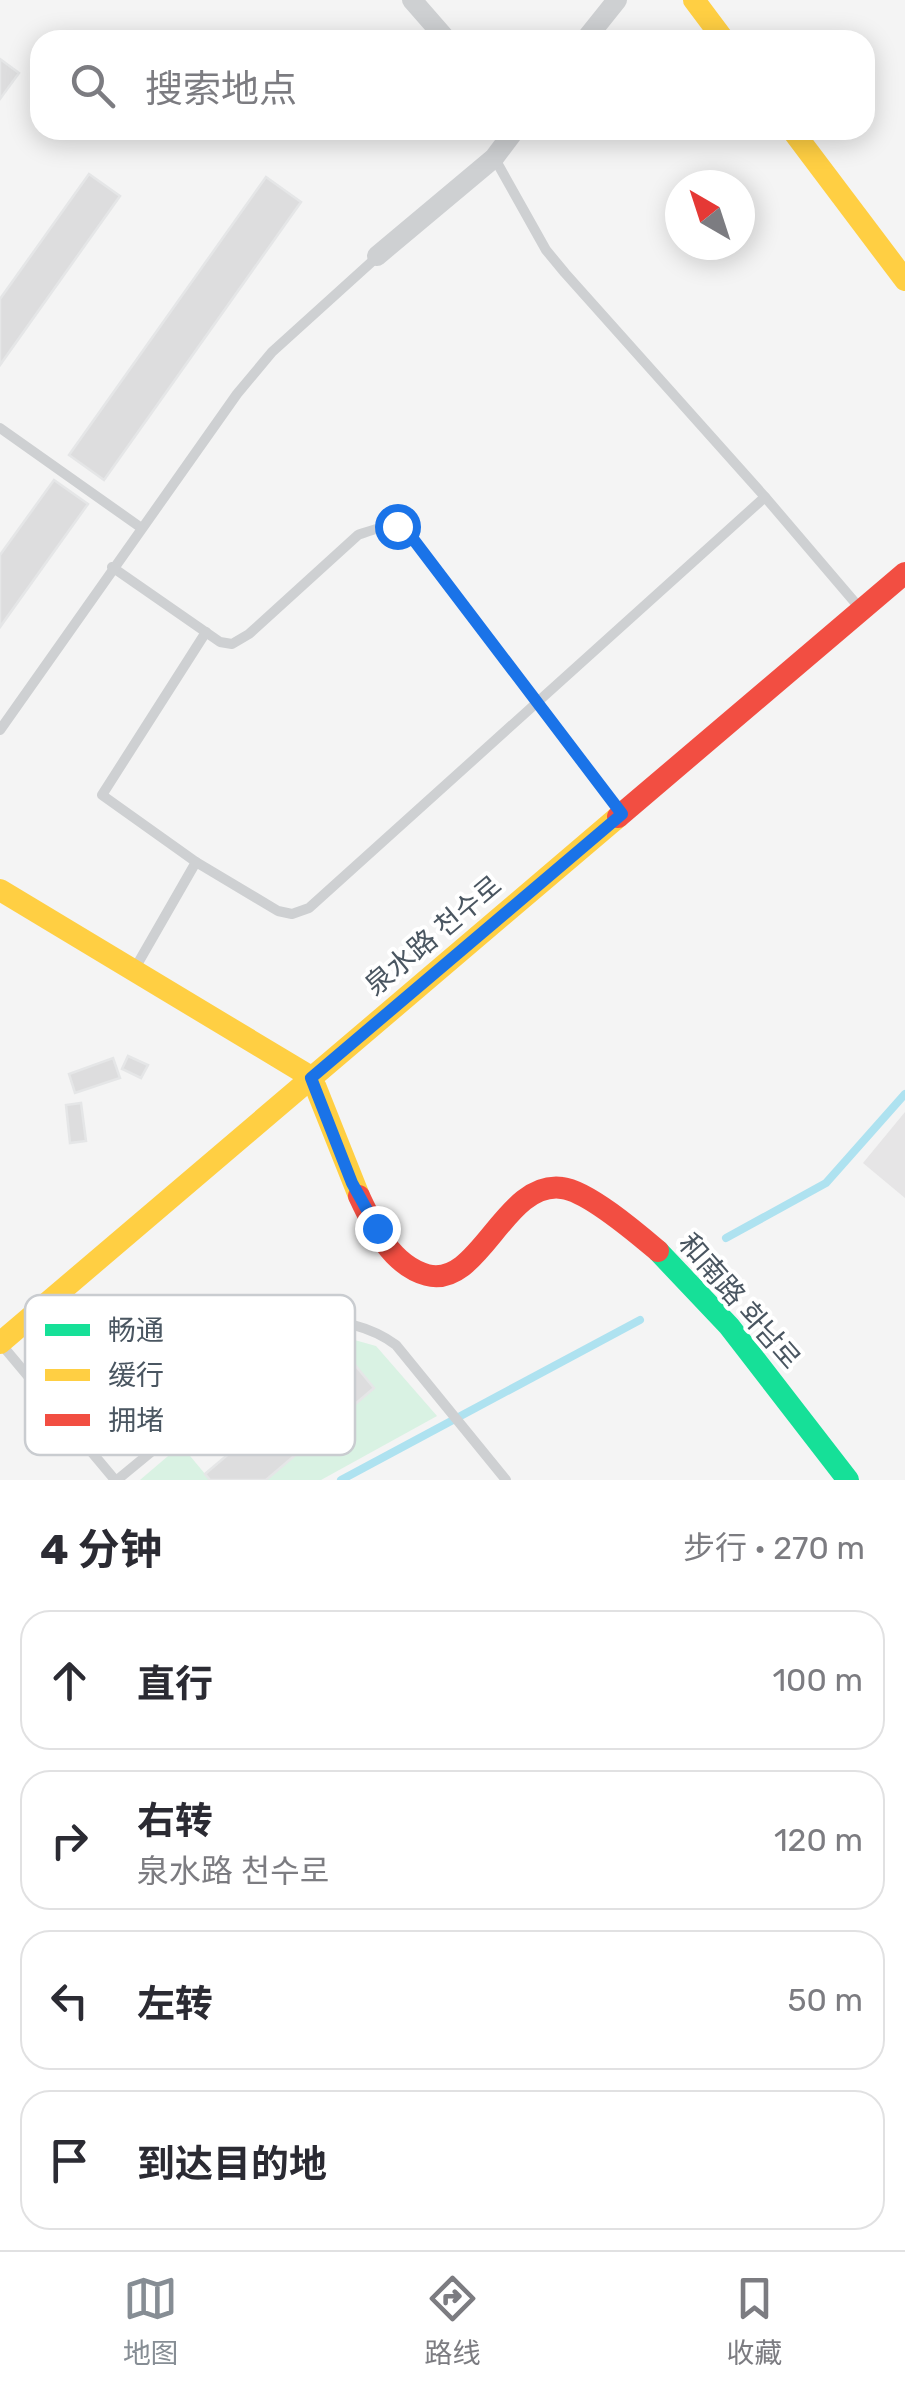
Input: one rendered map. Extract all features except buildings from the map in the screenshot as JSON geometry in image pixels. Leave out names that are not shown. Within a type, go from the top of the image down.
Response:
[{"type":"street","points":[[412,0],[438,30]]},
{"type":"street","points":[[593,30],[617,0]]},
{"type":"street","points":[[694,0],[716,30]]},
{"type":"street","points":[[378,256],[494,158],[508,140]]},
{"type":"street","points":[[800,140],[905,280]]},
{"type":"street","name":"泉水路 천수로","points":[[56,1295],[905,574]]},
{"type":"street","points":[[0,890],[311,1078]]},
{"type":"street","name":"和南路 화남로","points":[[311,1078],[352,1183],[401,1262],[416,1273],[444,1275],[467,1264],[523,1198],[544,1188],[563,1187],[607,1210],[644,1238],[705,1300],[848,1480]]},
{"type":"street","name":"泉水路 천수로","points":[[0,1343],[25,1322]]},
{"type":"lane","points":[[494,158],[546,250],[862,610]]},
{"type":"lane","points":[[0,730],[140,527],[272,352],[378,256]]},
{"type":"lane","points":[[0,428],[140,527]]},
{"type":"lane","points":[[206,632],[102,795],[196,862],[278,911],[292,914],[309,908],[765,497]]},
{"type":"lane","points":[[112,567],[220,642],[232,644],[358,535],[397,526],[407,531],[622,814]]},
{"type":"lane","points":[[133,970],[196,862]]},
{"type":"lane","points":[[355,1328],[388,1339],[503,1475],[488,1480]]},
{"type":"lane","points":[[0,1343],[25,1373]]},
{"type":"lane","points":[[95,1455],[116,1480],[147,1455]]},
{"type":"shaded area","points":[[905,1112],[905,1198],[863,1163]]},
{"type":"green space","points":[[355,1340],[376,1346],[437,1416],[321,1480],[266,1480],[295,1455],[355,1455],[355,1404],[374,1388],[355,1366]]},
{"type":"green space","points":[[169,1455],[189,1455],[210,1480],[140,1480]]},
{"type":"waterway","points":[[726,1238],[826,1183],[905,1094]]},
{"type":"waterway","points":[[341,1480],[640,1320]]},
{"type":"traffic: fast","points":[[658,1251],[729,1326],[848,1480]]},
{"type":"traffic: slow","points":[[694,0],[716,30]]},
{"type":"traffic: slow","points":[[800,140],[905,280]]},
{"type":"traffic: slow","points":[[56,1295],[618,817]]},
{"type":"traffic: slow","points":[[0,890],[306,1074],[316,1088],[359,1196]]},
{"type":"traffic: slow","points":[[0,1343],[25,1322]]},
{"type":"traffic: jam","points":[[618,817],[905,573]]},
{"type":"traffic: jam","points":[[359,1196],[393,1254],[427,1275],[446,1275],[462,1266],[524,1200],[542,1190],[562,1188],[585,1197],[658,1251]]},
{"type":"route","points":[[377,1228],[352,1183],[311,1078],[622,814],[407,531],[397,526]]}]
